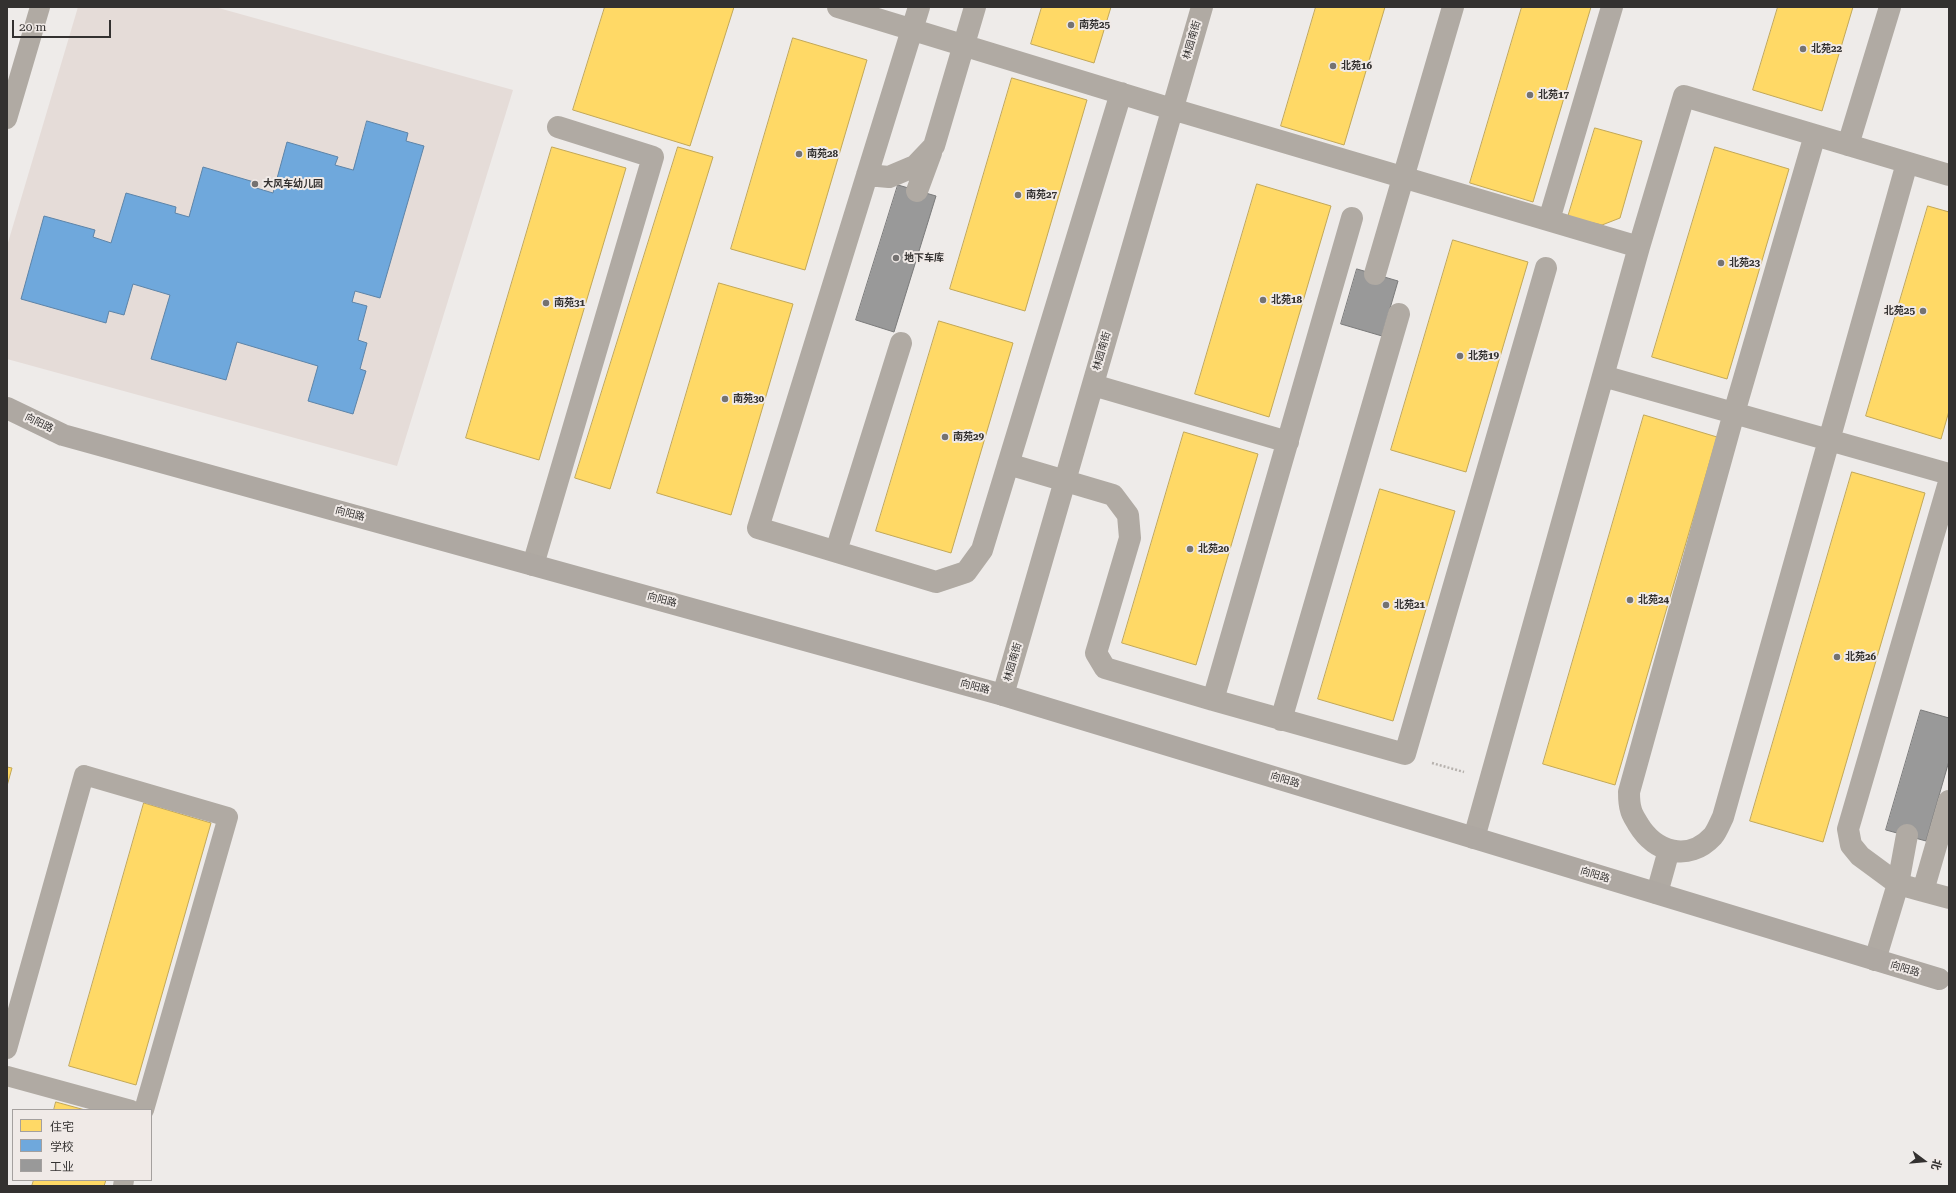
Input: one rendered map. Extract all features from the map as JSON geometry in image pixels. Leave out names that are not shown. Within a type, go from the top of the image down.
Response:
[{"type":"street","points":[[838,7],[912,28],[1172,109],[1639,247]]},
{"type":"street","points":[[919,7],[758,528],[936,582],[966,572],[982,550],[1121,93]]},
{"type":"street","points":[[917,191],[934,146],[975,7]]},
{"type":"street","name":"林园南街","points":[[1003,695],[1202,7]]},
{"type":"street","points":[[1375,274],[1402,177],[1453,7]]},
{"type":"street","points":[[1549,220],[1612,7]]},
{"type":"street","points":[[1848,145],[1890,7]]},
{"type":"street","points":[[1474,838],[1639,247],[1684,96],[1949,176]]},
{"type":"street","points":[[533,565],[653,157],[558,127]]},
{"type":"street","points":[[1815,135],[1734,413],[1629,792],[1631,811],[1643,832],[1659,846],[1669,850],[1677,852],[1696,849],[1713,836],[1723,817],[1907,163]]},
{"type":"street","points":[[867,175],[889,177],[915,166],[934,146]]},
{"type":"street","points":[[1213,700],[1352,218]]},
{"type":"street","points":[[1008,464],[1113,496],[1128,515],[1130,538],[1096,654],[1105,668],[1281,720],[1405,754],[1546,268]]},
{"type":"street","points":[[1281,720],[1399,314]]},
{"type":"street","points":[[836,552],[901,343]]},
{"type":"street","points":[[1603,376],[1949,474]]},
{"type":"street","points":[[1093,385],[1288,442]]},
{"type":"street","name":"向阳路","points":[[7,408],[64,435],[1003,695],[1939,979]]},
{"type":"street","points":[[1949,482],[1848,829],[1851,845],[1860,856],[1898,884],[1949,898]]},
{"type":"street","points":[[1923,891],[1949,801]]},
{"type":"street","points":[[1875,960],[1898,884],[1907,835]]},
{"type":"street","points":[[1657,893],[1669,850]]},
{"type":"lane","points":[[7,119],[40,7]]},
{"type":"lane","points":[[7,1049],[84,775],[228,817],[144,1109]]},
{"type":"lane","points":[[7,1076],[127,1109]]},
{"type":"path","points":[[1405,754],[1490,780]]},
{"type":"shaded area","name":"大风车幼儿园","points":[[78,7],[215,7],[513,90],[397,466],[7,359],[7,246]]},
{"type":"building: 住宅","points":[[605,7],[734,7],[690,146],[573,110]]},
{"type":"building: 住宅","name":"南苑25","points":[[1042,7],[1111,7],[1094,63],[1031,44]]},
{"type":"building: 住宅","name":"北苑16","points":[[1316,7],[1385,7],[1344,145],[1281,126]]},
{"type":"building: 住宅","name":"北苑17","points":[[1522,7],[1591,7],[1533,202],[1470,183]]},
{"type":"building: 住宅","name":"北苑22","points":[[1778,7],[1853,7],[1822,111],[1753,90]]},
{"type":"building: 住宅","name":"南苑28","points":[[793,38],[867,60],[805,270],[731,249]]},
{"type":"building: 住宅","name":"南苑27","points":[[1012,78],[1087,100],[1025,311],[950,289]]},
{"type":"building: 住宅","points":[[1595,128],[1642,141],[1620,218],[1602,225],[1568,217]]},
{"type":"building: 住宅","name":"南苑31","points":[[552,147],[626,168],[539,460],[466,438]]},
{"type":"building: 住宅","points":[[678,147],[713,157],[610,489],[575,478]]},
{"type":"building: 住宅","name":"北苑23","points":[[1715,147],[1789,169],[1727,379],[1652,357]]},
{"type":"building: 住宅","name":"北苑18","points":[[1257,184],[1331,206],[1269,417],[1195,394]]},
{"type":"building: 住宅","name":"北苑25","points":[[1928,206],[1949,212],[1949,411],[1941,439],[1866,416]]},
{"type":"building: 住宅","name":"北苑19","points":[[1453,240],[1528,262],[1466,472],[1391,450]]},
{"type":"building: 住宅","name":"南苑30","points":[[719,283],[793,304],[731,515],[657,493]]},
{"type":"building: 住宅","name":"南苑29","points":[[939,321],[1013,343],[951,553],[876,531]]},
{"type":"building: 住宅","name":"北苑24","points":[[1644,415],[1717,437],[1615,785],[1543,764]]},
{"type":"building: 住宅","name":"北苑20","points":[[1184,432],[1258,454],[1196,665],[1122,643]]},
{"type":"building: 住宅","name":"北苑26","points":[[1852,472],[1925,493],[1823,842],[1750,821]]},
{"type":"building: 住宅","name":"北苑21","points":[[1380,489],[1455,511],[1393,721],[1318,699]]},
{"type":"building: 住宅","points":[[7,767],[12,768],[7,786]]},
{"type":"building: 住宅","points":[[144,803],[211,823],[136,1085],[69,1066]]},
{"type":"building: 住宅","points":[[56,1102],[81,1109],[54,1109]]},
{"type":"building: 住宅","points":[[34,1181],[106,1181],[104,1186],[32,1186]]},
{"type":"building: 学校","points":[[367,121],[408,133],[406,141],[424,146],[380,298],[355,291],[352,302],[367,306],[358,340],[367,343],[360,369],[366,371],[353,414],[308,401],[318,366],[237,342],[226,380],[151,359],[170,295],[133,284],[124,315],[109,311],[106,323],[21,299],[44,216],[95,230],[93,237],[111,243],[126,193],[176,207],[175,213],[189,217],[203,167],[254,182],[253,187],[273,193],[287,142],[338,157],[335,165],[353,170]]},
{"type":"building: 工业","name":"地下车库","points":[[898,185],[936,196],[894,332],[856,320]]},
{"type":"building: 工业","points":[[1357,269],[1398,281],[1382,336],[1341,324]]},
{"type":"building: 工业","points":[[1921,710],[1949,718],[1949,761],[1926,841],[1886,830]]},
{"type":"place","name":"南苑25","points":[[1071,25]]},
{"type":"place","name":"北苑22","points":[[1803,49]]},
{"type":"place","name":"北苑16","points":[[1333,66]]},
{"type":"place","name":"北苑17","points":[[1530,95]]},
{"type":"place","name":"南苑28","points":[[799,154]]},
{"type":"place","name":"大风车幼儿园","points":[[255,184]]},
{"type":"place","name":"南苑27","points":[[1018,195]]},
{"type":"place","name":"地下车库","points":[[896,258]]},
{"type":"place","name":"北苑23","points":[[1721,263]]},
{"type":"place","name":"北苑18","points":[[1263,300]]},
{"type":"place","name":"南苑31","points":[[546,303]]},
{"type":"place","name":"北苑25","points":[[1923,311]]},
{"type":"place","name":"北苑19","points":[[1460,356]]},
{"type":"place","name":"南苑30","points":[[725,399]]},
{"type":"place","name":"南苑29","points":[[945,437]]},
{"type":"place","name":"北苑20","points":[[1190,549]]},
{"type":"place","name":"北苑24","points":[[1630,600]]},
{"type":"place","name":"北苑21","points":[[1386,605]]},
{"type":"place","name":"北苑26","points":[[1837,657]]}]
